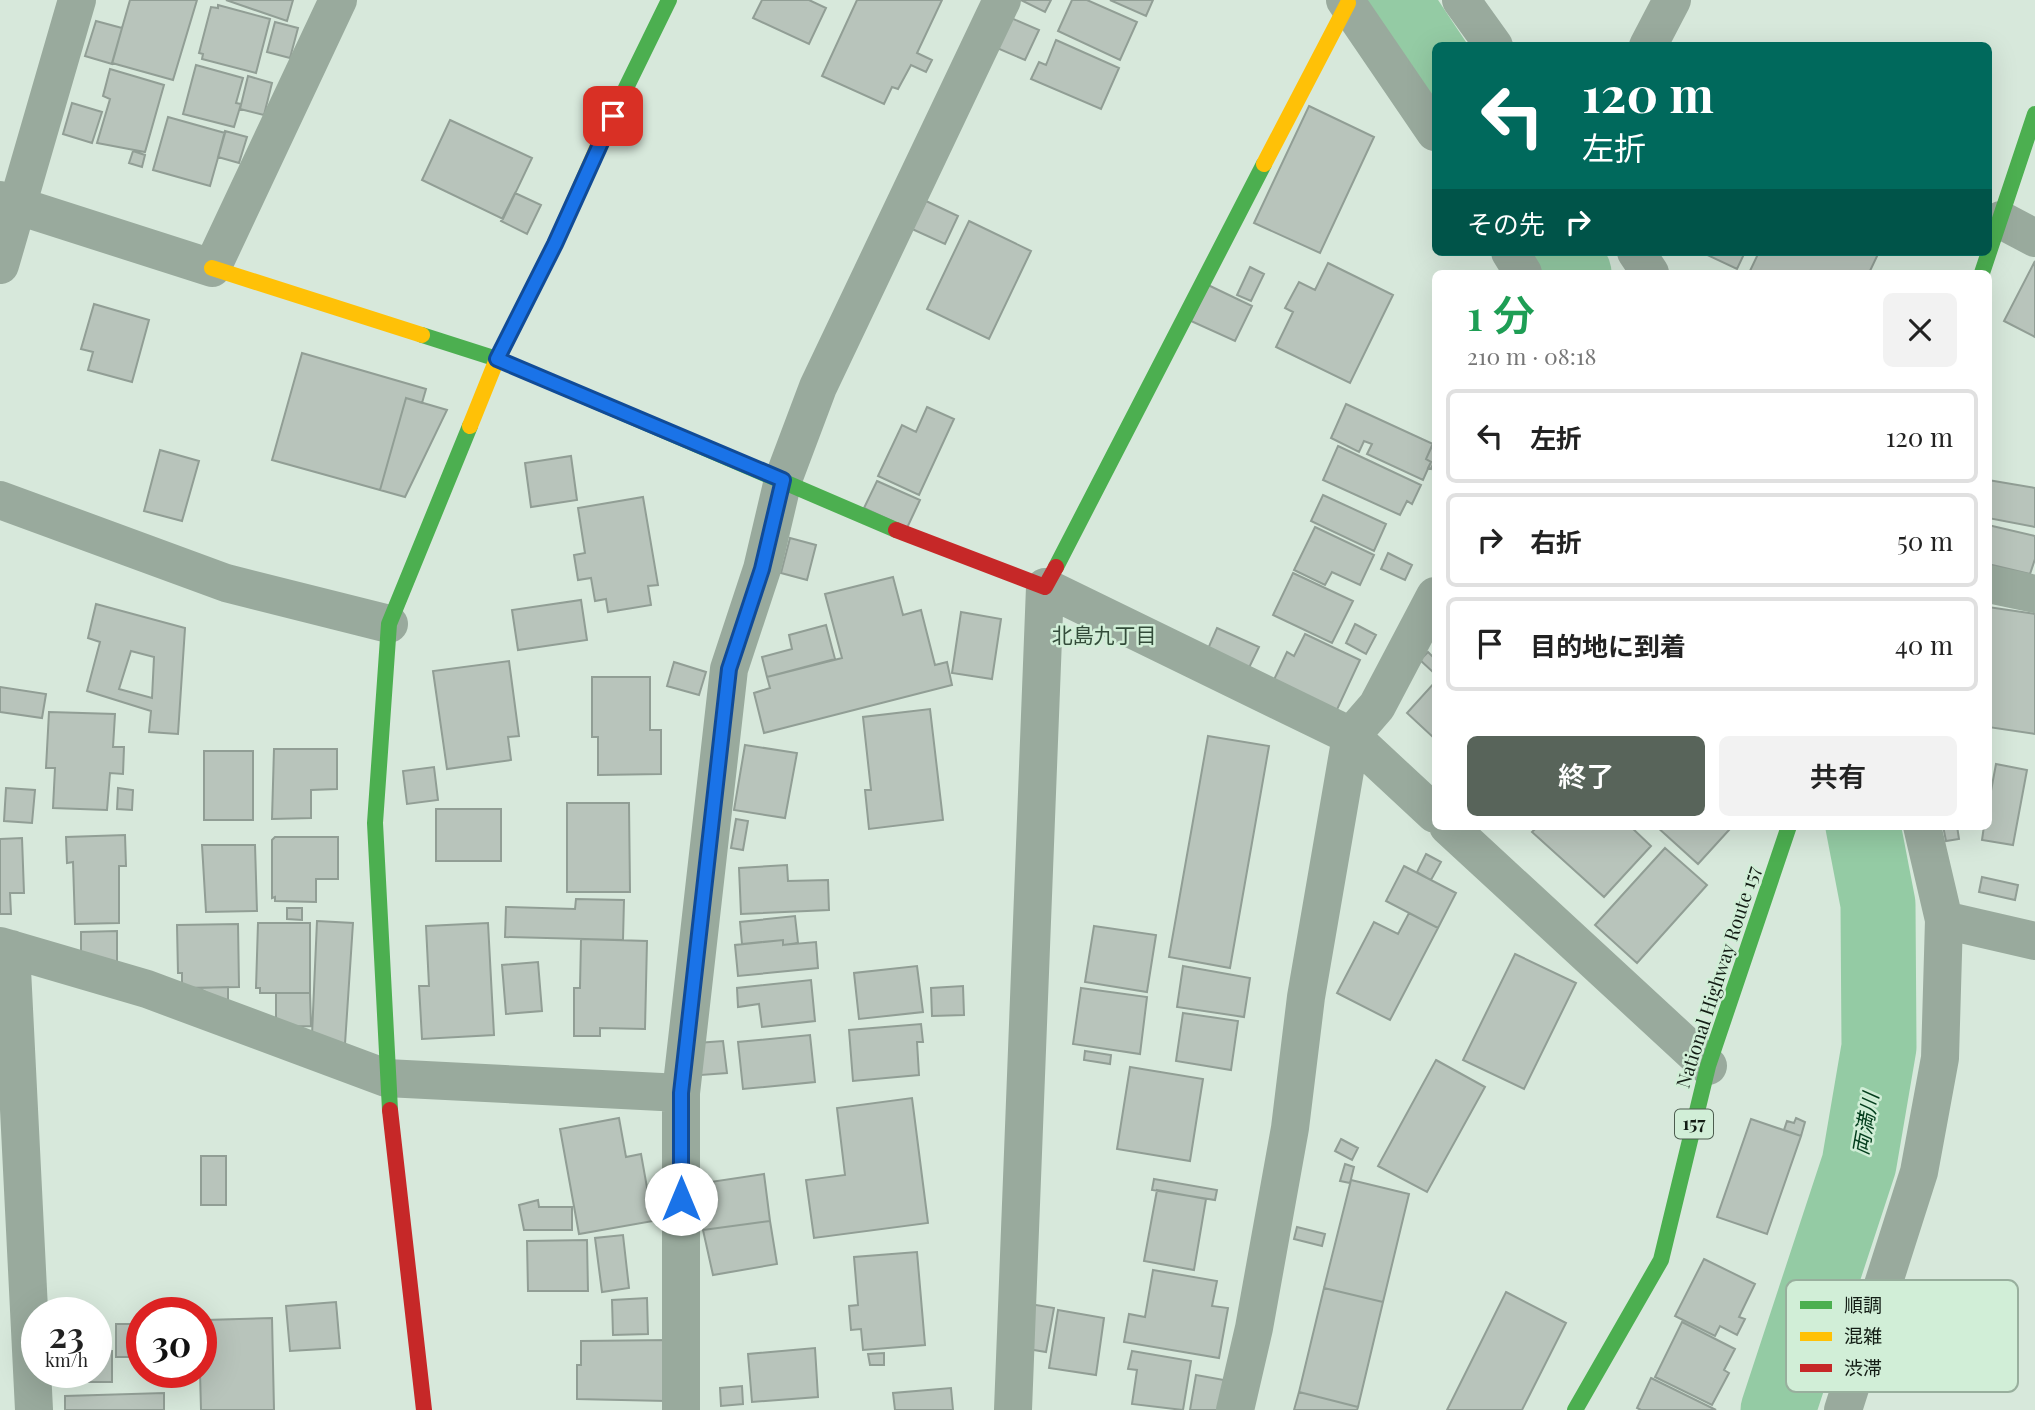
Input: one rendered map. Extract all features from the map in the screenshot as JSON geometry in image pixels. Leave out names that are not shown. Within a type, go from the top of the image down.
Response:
[{"type":"main road","points":[[424,1410],[386,1078],[374,823],[389,624],[497,359],[555,244],[579,185],[669,0]]},
{"type":"main road","points":[[212,268],[497,359],[902,533],[1045,587],[1346,2]]},
{"type":"main road","points":[[1992,245],[2035,114]]},
{"type":"main road","name":"National Highway Route 157","points":[[1575,1410],[1661,1260],[1708,1066],[1788,830]]},
{"type":"street","points":[[0,265],[9,202],[76,0]]},
{"type":"street","points":[[9,202],[212,268],[338,0]]},
{"type":"street","points":[[681,1410],[681,1093],[729,669],[762,569],[783,480],[842,333],[1002,0]]},
{"type":"street","points":[[1461,0],[1491,42]]},
{"type":"street","points":[[1650,42],[1672,0]]},
{"type":"street","points":[[1346,2],[1432,128]]},
{"type":"street","points":[[2001,220],[2035,238]]},
{"type":"street","points":[[0,500],[226,583],[389,624]]},
{"type":"street","points":[[1992,585],[2035,594]]},
{"type":"street","points":[[1013,1410],[1045,587],[1351,736],[1432,811]]},
{"type":"street","points":[[1235,1410],[1254,1328],[1290,1128],[1306,997],[1351,736],[1377,706],[1432,602]]},
{"type":"street","points":[[1452,830],[1708,1066]]},
{"type":"street","points":[[1885,1280],[1919,1172],[1940,1058],[1944,920],[1923,830]]},
{"type":"street","points":[[1944,920],[2035,942]]},
{"type":"street","points":[[34,1410],[5,948],[147,989],[386,1078],[681,1093]]},
{"type":"street","points":[[1843,1410],[1849,1392]]},
{"type":"building","points":[[130,0],[197,0],[173,80],[112,63]]},
{"type":"building","points":[[226,0],[293,0],[287,21]]},
{"type":"building","points":[[762,0],[809,0],[826,8],[809,44],[753,18]]},
{"type":"building","points":[[857,0],[942,0],[917,53],[932,60],[926,72],[911,65],[898,89],[892,87],[884,104],[822,76]]},
{"type":"building","points":[[1021,0],[1051,0],[1045,12]]},
{"type":"building","points":[[1072,0],[1087,0],[1137,22],[1120,60],[1058,31]]},
{"type":"building","points":[[1110,0],[1153,0],[1146,16]]},
{"type":"building","points":[[218,5],[270,19],[256,73],[202,59],[203,54],[199,53],[211,7],[218,8]]},
{"type":"building","points":[[1011,18],[1039,30],[1025,60],[997,48]]},
{"type":"building","points":[[96,21],[122,28],[112,64],[85,56]]},
{"type":"building","points":[[275,22],[298,28],[290,58],[267,52]]},
{"type":"building","points":[[1056,40],[1119,68],[1101,109],[1031,79],[1039,62],[1046,65]]},
{"type":"building","points":[[196,65],[243,78],[236,103],[241,104],[234,127],[183,114]]},
{"type":"building","points":[[110,69],[164,85],[145,152],[97,143],[110,99],[103,96]]},
{"type":"building","points":[[248,76],[272,83],[264,115],[240,109]]},
{"type":"building","points":[[72,103],[102,112],[92,143],[63,134]]},
{"type":"building","points":[[1309,106],[1374,137],[1320,253],[1254,223]]},
{"type":"building","points":[[168,117],[225,133],[210,186],[153,170]]},
{"type":"building","points":[[450,120],[532,158],[503,219],[422,180]]},
{"type":"building","points":[[225,131],[247,137],[239,163],[218,157]]},
{"type":"building","points":[[133,151],[145,155],[142,167],[129,163]]},
{"type":"building","points":[[515,193],[541,205],[527,234],[501,221]]},
{"type":"building","points":[[926,201],[958,216],[945,244],[912,229]]},
{"type":"building","points":[[969,221],[1031,251],[989,339],[927,309]]},
{"type":"building","points":[[1709,256],[1743,256],[1737,269]]},
{"type":"building","points":[[1757,256],[1877,256],[1870,270],[1750,270]]},
{"type":"building","points":[[2035,261],[2035,337],[2004,321]]},
{"type":"building","points":[[1328,263],[1393,295],[1350,383],[1276,347],[1293,312],[1285,308],[1299,282],[1315,290]]},
{"type":"building","points":[[1250,267],[1264,274],[1251,301],[1237,295]]},
{"type":"building","points":[[1208,285],[1252,306],[1235,341],[1191,321]]},
{"type":"building","points":[[94,304],[149,320],[132,382],[88,370],[93,352],[81,349]]},
{"type":"building","points":[[302,353],[426,389],[422,403],[406,398],[380,490],[272,460]]},
{"type":"building","points":[[406,398],[447,410],[405,497],[380,490]]},
{"type":"building","points":[[1346,404],[1432,444],[1426,459],[1431,462],[1423,480],[1367,454],[1372,444],[1364,441],[1359,452],[1331,438]]},
{"type":"building","points":[[927,407],[954,419],[919,495],[878,476],[902,425],[916,432]]},
{"type":"building","points":[[1432,445],[1431,469],[1428,468],[1431,462],[1426,459]]},
{"type":"building","points":[[1338,446],[1421,485],[1412,504],[1407,501],[1400,515],[1323,480]]},
{"type":"building","points":[[160,450],[199,461],[182,521],[144,511]]},
{"type":"building","points":[[571,456],[577,500],[531,507],[525,463]]},
{"type":"building","points":[[877,481],[920,500],[907,528],[864,508]]},
{"type":"building","points":[[1992,481],[2035,488],[2035,527],[1992,519]]},
{"type":"building","points":[[1323,495],[1386,524],[1374,551],[1311,521]]},
{"type":"building","points":[[643,497],[658,585],[648,586],[651,605],[608,612],[606,599],[595,601],[591,578],[578,580],[574,555],[585,553],[578,508]]},
{"type":"building","points":[[1992,526],[2035,536],[2035,559],[2030,574],[1992,565]]},
{"type":"building","points":[[1315,527],[1374,555],[1360,585],[1332,572],[1325,585],[1294,570]]},
{"type":"building","points":[[790,538],[816,545],[807,580],[781,573]]},
{"type":"building","points":[[1388,553],[1412,565],[1405,580],[1381,569]]},
{"type":"building","points":[[1293,573],[1353,601],[1332,643],[1273,615]]},
{"type":"building","points":[[893,577],[903,615],[921,610],[935,665],[947,662],[952,685],[764,733],[754,693],[770,688],[767,677],[842,658],[825,594]]},
{"type":"building","points":[[581,600],[587,640],[518,650],[512,610]]},
{"type":"building","points":[[96,604],[185,628],[178,734],[149,732],[151,711],[87,691],[100,642],[88,638]],"holes":[[[131,651],[154,657],[152,698],[119,689]]]},
{"type":"building","points":[[1992,608],[2035,614],[2035,734],[1992,728]]},
{"type":"building","points":[[961,612],[1001,619],[992,679],[952,673]]},
{"type":"building","points":[[1355,624],[1376,635],[1366,654],[1346,643]]},
{"type":"building","points":[[826,625],[835,659],[767,677],[762,657],[792,649],[789,635]]},
{"type":"building","points":[[1217,628],[1259,647],[1245,676],[1204,658]]},
{"type":"building","points":[[1305,634],[1360,660],[1334,716],[1271,686],[1287,652],[1294,656]]},
{"type":"building","points":[[1428,652],[1432,656],[1432,671],[1420,660]]},
{"type":"building","points":[[509,661],[519,736],[508,737],[511,760],[447,769],[433,671]]},
{"type":"building","points":[[674,662],[706,672],[699,695],[667,686]]},
{"type":"building","points":[[592,677],[650,677],[650,730],[661,730],[661,774],[598,775],[598,737],[592,737]]},
{"type":"building","points":[[1432,685],[1432,736],[1407,713]]},
{"type":"building","points":[[0,687],[46,694],[42,718],[0,712]]},
{"type":"building","points":[[930,709],[943,820],[869,829],[865,790],[871,790],[863,717]]},
{"type":"building","points":[[49,712],[115,714],[113,747],[124,747],[123,774],[110,773],[107,810],[53,808],[55,768],[46,768]]},
{"type":"building","points":[[1208,736],[1269,746],[1230,968],[1169,957]]},
{"type":"building","points":[[745,745],[797,753],[785,818],[734,810]]},
{"type":"building","points":[[274,749],[337,749],[337,789],[311,790],[311,818],[272,819]]},
{"type":"building","points":[[204,751],[253,751],[253,820],[204,820]]},
{"type":"building","points":[[1996,764],[2027,770],[2013,845],[1982,840],[1983,830],[1992,830],[1992,786]]},
{"type":"building","points":[[434,767],[438,800],[407,804],[403,771]]},
{"type":"building","points":[[6,788],[35,790],[32,823],[4,821]]},
{"type":"building","points":[[118,788],[133,790],[132,810],[117,809]]},
{"type":"building","points":[[567,803],[629,803],[630,892],[567,892]]},
{"type":"building","points":[[436,809],[501,809],[501,861],[436,861]]},
{"type":"building","points":[[736,819],[748,821],[743,850],[731,848]]},
{"type":"building","points":[[1634,830],[1651,846],[1604,897],[1532,832]]},
{"type":"building","points":[[1660,830],[1729,830],[1698,864]]},
{"type":"building","points":[[1944,830],[1958,830],[1959,839],[1946,841]]},
{"type":"building","points":[[125,835],[126,866],[119,866],[119,923],[75,924],[73,862],[67,863],[66,837]]},
{"type":"building","points":[[275,837],[338,837],[338,879],[316,879],[316,902],[275,901],[275,897],[272,898],[272,840]]},
{"type":"building","points":[[22,838],[24,893],[10,893],[11,914],[0,914],[0,839]]},
{"type":"building","points":[[202,845],[255,845],[257,911],[206,912]]},
{"type":"building","points":[[1665,848],[1707,885],[1637,963],[1595,925]]},
{"type":"building","points":[[1426,854],[1441,862],[1431,880],[1417,872]]},
{"type":"building","points":[[787,865],[788,881],[828,880],[829,910],[741,914],[739,868]]},
{"type":"building","points":[[1404,866],[1456,893],[1438,928],[1386,901]]},
{"type":"building","points":[[1982,877],[2018,885],[2015,900],[1979,892]]},
{"type":"building","points":[[576,899],[624,900],[623,940],[505,937],[506,907],[575,909]]},
{"type":"building","points":[[287,908],[302,908],[302,920],[287,919]]},
{"type":"building","points":[[1409,913],[1438,928],[1390,1020],[1337,993],[1374,922],[1398,934]]},
{"type":"building","points":[[795,916],[798,943],[783,945],[783,940],[742,944],[740,922]]},
{"type":"building","points":[[317,921],[353,923],[345,1044],[312,1035]]},
{"type":"building","points":[[258,923],[310,923],[310,993],[260,993],[260,988],[256,988]]},
{"type":"building","points":[[488,923],[494,1035],[422,1039],[419,986],[429,986],[426,926]]},
{"type":"building","points":[[238,924],[239,987],[182,988],[182,973],[178,973],[177,925]]},
{"type":"building","points":[[1094,926],[1156,935],[1147,992],[1085,982]]},
{"type":"building","points":[[117,931],[117,966],[81,966],[81,932]]},
{"type":"building","points":[[581,939],[647,941],[645,1029],[600,1028],[600,1036],[574,1036],[574,988],[580,988]]},
{"type":"building","points":[[783,940],[783,945],[816,942],[818,968],[738,976],[735,945]]},
{"type":"building","points":[[1515,954],[1576,983],[1524,1089],[1463,1060]]},
{"type":"building","points":[[538,962],[542,1011],[506,1014],[502,965]]},
{"type":"building","points":[[917,966],[923,1012],[859,1019],[854,973]]},
{"type":"building","points":[[1183,966],[1250,978],[1244,1017],[1177,1007]]},
{"type":"building","points":[[811,980],[815,1021],[762,1027],[759,1004],[738,1007],[737,988]]},
{"type":"building","points":[[963,986],[964,1015],[932,1016],[931,988]]},
{"type":"building","points":[[228,987],[228,1004],[198,988]]},
{"type":"building","points":[[1081,988],[1147,997],[1140,1054],[1073,1044]]},
{"type":"building","points":[[276,993],[310,993],[311,1026],[276,1027]]},
{"type":"building","points":[[1183,1013],[1238,1021],[1231,1070],[1176,1061]]},
{"type":"building","points":[[921,1024],[923,1042],[917,1042],[919,1075],[853,1081],[849,1030]]},
{"type":"building","points":[[810,1035],[815,1082],[743,1089],[738,1042]]},
{"type":"building","points":[[723,1041],[727,1073],[701,1075],[697,1043]]},
{"type":"building","points":[[1085,1051],[1111,1055],[1110,1064],[1084,1060]]},
{"type":"building","points":[[1436,1060],[1485,1087],[1427,1192],[1378,1166]]},
{"type":"building","points":[[1130,1067],[1203,1079],[1190,1161],[1117,1149]]},
{"type":"building","points":[[912,1098],[928,1223],[814,1238],[806,1180],[845,1175],[837,1108]]},
{"type":"building","points":[[619,1118],[626,1157],[641,1154],[653,1221],[579,1234],[560,1129]]},
{"type":"building","points":[[1796,1118],[1805,1122],[1801,1136],[1784,1130],[1787,1121],[1794,1123]]},
{"type":"building","points":[[1751,1119],[1801,1136],[1767,1234],[1717,1217]]},
{"type":"building","points":[[1341,1139],[1358,1148],[1352,1160],[1335,1151]]},
{"type":"building","points":[[201,1156],[226,1156],[226,1205],[201,1205]]},
{"type":"building","points":[[1345,1164],[1354,1167],[1350,1183],[1340,1181]]},
{"type":"building","points":[[764,1174],[770,1221],[703,1230],[697,1184]]},
{"type":"building","points":[[1154,1179],[1217,1190],[1215,1200],[1152,1190]]},
{"type":"building","points":[[1351,1180],[1409,1194],[1383,1302],[1324,1288]]},
{"type":"building","points":[[1157,1190],[1206,1199],[1194,1270],[1144,1261]]},
{"type":"building","points":[[538,1200],[539,1207],[572,1207],[572,1230],[524,1230],[519,1205]]},
{"type":"building","points":[[770,1221],[777,1264],[713,1275],[703,1230]]},
{"type":"building","points":[[1297,1227],[1325,1234],[1322,1246],[1294,1239]]},
{"type":"building","points":[[623,1235],[629,1288],[602,1292],[595,1238]]},
{"type":"building","points":[[587,1240],[588,1291],[528,1291],[527,1241]]},
{"type":"building","points":[[917,1252],[925,1345],[863,1350],[861,1329],[851,1330],[849,1306],[858,1305],[854,1257]]},
{"type":"building","points":[[1704,1259],[1755,1284],[1739,1317],[1745,1319],[1737,1335],[1720,1326],[1715,1336],[1675,1316]]},
{"type":"building","points":[[1153,1270],[1217,1281],[1212,1306],[1228,1308],[1219,1358],[1124,1342],[1129,1314],[1145,1317]]},
{"type":"building","points":[[1324,1288],[1383,1302],[1358,1407],[1299,1392]]},
{"type":"building","points":[[1506,1292],[1566,1323],[1522,1410],[1447,1410]]},
{"type":"building","points":[[647,1298],[648,1334],[613,1335],[612,1300]]},
{"type":"building","points":[[336,1302],[340,1348],[290,1351],[286,1306]]},
{"type":"building","points":[[1018,1302],[1054,1308],[1046,1352],[1010,1346]]},
{"type":"building","points":[[1058,1310],[1104,1318],[1096,1375],[1049,1368]]},
{"type":"building","points":[[272,1318],[274,1410],[201,1410],[200,1388],[217,1388],[217,1320]]},
{"type":"building","points":[[1682,1322],[1735,1349],[1724,1370],[1729,1373],[1712,1405],[1655,1377]]},
{"type":"building","points":[[116,1324],[126,1324],[126,1357],[116,1357]]},
{"type":"building","points":[[670,1340],[666,1401],[577,1399],[577,1365],[581,1365],[581,1341]]},
{"type":"building","points":[[815,1348],[818,1397],[752,1402],[748,1354]]},
{"type":"building","points":[[1132,1351],[1191,1361],[1183,1410],[1132,1404],[1137,1370],[1128,1369]]},
{"type":"building","points":[[884,1353],[884,1365],[870,1365],[868,1354]]},
{"type":"building","points":[[1196,1375],[1224,1380],[1219,1410],[1190,1410]]},
{"type":"building","points":[[1651,1378],[1716,1410],[1641,1410],[1637,1408]]},
{"type":"building","points":[[742,1386],[743,1404],[721,1406],[720,1388]]},
{"type":"building","points":[[951,1388],[953,1410],[895,1410],[893,1393]]},
{"type":"building","points":[[1299,1392],[1358,1407],[1357,1410],[1294,1410]]},
{"type":"building","points":[[164,1393],[164,1410],[65,1410],[65,1396]]},
{"type":"waterway","name":"両満川","points":[[1393,0],[1432,58]]},
{"type":"waterway","name":"両満川","points":[[1563,256],[1572,270]]},
{"type":"waterway","name":"両満川","points":[[1821,1280],[1859,1164],[1879,1047],[1878,904],[1864,830]]},
{"type":"waterway","name":"両満川","points":[[1778,1410],[1786,1386]]},
{"type":"traffic: fast","points":[[602,137],[669,0]]},
{"type":"traffic: fast","points":[[1992,243],[2035,114]]},
{"type":"traffic: fast","points":[[1056,567],[1264,164]]},
{"type":"traffic: fast","points":[[1983,270],[1988,256]]},
{"type":"traffic: fast","points":[[422,335],[497,359],[896,530]]},
{"type":"traffic: fast","points":[[390,1110],[375,823],[389,624],[470,426]]},
{"type":"traffic: fast","points":[[1575,1410],[1661,1260],[1708,1066],[1788,830]]},
{"type":"traffic: slow","points":[[1264,164],[1348,3]]},
{"type":"traffic: slow","points":[[470,426],[497,359],[555,244],[602,137]]},
{"type":"traffic: slow","points":[[212,268],[422,335]]},
{"type":"traffic: jam","points":[[896,530],[1045,587],[1056,567]]},
{"type":"traffic: jam","points":[[390,1110],[424,1410]]},
{"type":"district","name":"北島九丁目","points":[[1104,636]]},
{"type":"route","points":[[613,116],[579,185],[555,244],[497,359],[783,480],[762,569],[729,669],[681,1093],[681,1199]]}]
